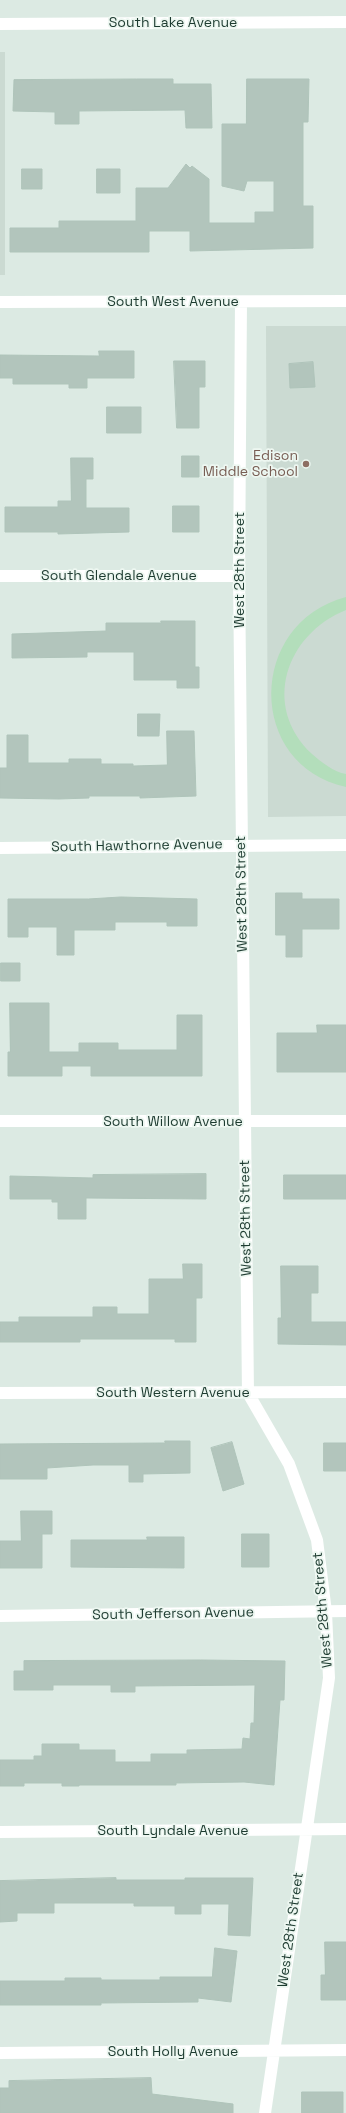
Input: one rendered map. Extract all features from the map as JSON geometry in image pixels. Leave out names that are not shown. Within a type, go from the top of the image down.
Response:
[{"type":"street","name":"South Lake Avenue","points":[[0,24],[346,22]]},
{"type":"street","name":"South West Avenue","points":[[0,302],[346,301]]},
{"type":"street","name":"West 28th Street","points":[[241,302],[239,576],[248,1393],[289,1464],[305,1503],[317,1540],[326,1612],[329,1678],[265,2113]]},
{"type":"street","name":"South Glendale Avenue","points":[[0,576],[239,576]]},
{"type":"street","name":"South Hawthorne Avenue","points":[[0,848],[346,845]]},
{"type":"street","name":"South Willow Avenue","points":[[0,1122],[346,1121]]},
{"type":"street","name":"South Western Avenue","points":[[0,1393],[346,1392]]},
{"type":"street","name":"South Jefferson Avenue","points":[[0,1616],[346,1611]]},
{"type":"street","name":"South Lyndale Avenue","points":[[0,1832],[346,1829]]},
{"type":"street","name":"South Holly Avenue","points":[[0,2053],[346,2050]]},
{"type":"shaded area","points":[[0,52],[5,52],[5,275],[0,275]]},
{"type":"shaded area","name":"Edison Middle School","points":[[266,326],[346,326],[346,816],[268,817]]},
{"type":"green space","points":[[346,597],[346,610],[325,621],[308,636],[295,653],[287,673],[285,694],[287,715],[296,735],[319,760],[332,769],[346,774],[346,787],[313,774],[290,752],[276,724],[271,694],[276,663],[290,635],[313,612]]},
{"type":"building","points":[[173,79],[173,84],[211,84],[212,128],[186,128],[185,110],[79,111],[79,124],[55,124],[55,112],[13,111],[14,80]]},
{"type":"building","points":[[247,79],[309,79],[308,122],[303,122],[303,206],[313,206],[313,248],[190,251],[190,231],[149,231],[149,252],[10,252],[10,228],[59,228],[59,221],[136,221],[136,188],[168,188],[186,164],[190,168],[192,166],[209,179],[209,223],[255,223],[255,212],[274,212],[274,181],[247,181],[244,191],[222,186],[222,124],[246,124]]},
{"type":"building","points":[[22,169],[42,169],[42,189],[22,189]]},
{"type":"building","points":[[97,169],[120,169],[120,193],[97,193]]},
{"type":"building","points":[[99,351],[134,351],[134,378],[87,378],[87,388],[69,388],[69,384],[13,384],[13,378],[0,378],[0,355],[99,356]]},
{"type":"building","points":[[174,361],[205,361],[205,387],[199,387],[199,428],[177,428]]},
{"type":"building","points":[[313,362],[315,387],[290,388],[289,364]]},
{"type":"building","points":[[107,407],[141,407],[141,433],[107,433]]},
{"type":"building","points":[[182,456],[199,456],[199,477],[182,477]]},
{"type":"building","points":[[71,458],[93,458],[93,479],[86,479],[86,508],[129,508],[129,532],[58,534],[58,532],[5,532],[5,507],[58,507],[58,501],[71,501]]},
{"type":"building","points":[[173,506],[199,506],[199,532],[173,532]]},
{"type":"building","points":[[161,621],[195,621],[195,667],[199,667],[199,688],[177,688],[177,680],[134,680],[134,652],[87,652],[87,657],[12,658],[12,634],[106,631],[106,623],[161,623]]},
{"type":"building","points":[[138,714],[160,714],[159,736],[138,736]]},
{"type":"building","points":[[167,731],[194,731],[196,796],[140,798],[140,796],[89,796],[89,798],[59,799],[0,798],[0,768],[7,768],[7,735],[28,735],[28,763],[69,763],[69,759],[101,759],[101,764],[133,764],[133,766],[167,765]]},
{"type":"building","points":[[276,893],[302,893],[302,899],[339,899],[339,929],[302,929],[302,957],[286,957],[286,935],[276,935]]},
{"type":"building","points":[[121,897],[197,899],[197,926],[167,926],[167,922],[115,922],[115,930],[74,930],[74,955],[57,955],[57,927],[28,927],[28,937],[8,937],[8,899],[88,899]]},
{"type":"building","points":[[1,963],[20,963],[20,981],[1,981]]},
{"type":"building","points":[[10,1003],[49,1003],[49,1052],[79,1052],[79,1043],[118,1043],[118,1050],[177,1050],[177,1015],[202,1015],[202,1076],[91,1076],[91,1066],[62,1066],[62,1076],[8,1076],[8,1052],[10,1052]]},
{"type":"building","points":[[317,1025],[346,1025],[346,1072],[277,1072],[277,1033],[317,1033]]},
{"type":"building","points":[[206,1174],[206,1199],[86,1198],[86,1219],[58,1219],[58,1202],[52,1202],[52,1199],[10,1199],[10,1176],[93,1178],[93,1175]]},
{"type":"building","points":[[284,1175],[346,1175],[346,1199],[284,1199]]},
{"type":"building","points":[[183,1264],[202,1264],[202,1298],[196,1298],[196,1342],[175,1342],[175,1339],[80,1339],[80,1342],[0,1342],[0,1322],[19,1322],[19,1317],[93,1317],[93,1307],[117,1307],[117,1314],[149,1314],[149,1279],[183,1279]]},
{"type":"building","points":[[281,1266],[318,1266],[318,1293],[311,1293],[311,1322],[346,1322],[346,1345],[278,1344],[278,1318],[281,1318]]},
{"type":"building","points":[[165,1441],[190,1441],[190,1473],[143,1474],[143,1482],[129,1482],[129,1465],[93,1465],[47,1468],[47,1479],[0,1479],[0,1444],[165,1443]]},
{"type":"building","points":[[232,1442],[244,1484],[223,1491],[211,1448]]},
{"type":"building","points":[[324,1443],[346,1443],[346,1471],[324,1471]]},
{"type":"building","points":[[21,1511],[52,1511],[52,1534],[42,1534],[42,1568],[0,1568],[0,1541],[21,1541]]},
{"type":"building","points":[[242,1534],[269,1534],[269,1567],[242,1567]]},
{"type":"building","points":[[147,1537],[184,1537],[184,1568],[71,1567],[71,1540],[147,1540]]},
{"type":"building","points":[[24,1661],[285,1661],[284,1700],[280,1700],[274,1785],[244,1782],[176,1783],[176,1785],[79,1786],[62,1786],[62,1783],[24,1783],[24,1786],[0,1786],[0,1760],[34,1760],[34,1756],[42,1756],[42,1744],[79,1744],[79,1750],[115,1750],[115,1762],[151,1762],[151,1754],[187,1754],[187,1750],[242,1749],[243,1738],[250,1739],[251,1723],[254,1723],[255,1685],[135,1686],[135,1692],[111,1692],[111,1685],[53,1685],[53,1690],[14,1690],[14,1671],[24,1671]]},
{"type":"building","points":[[116,1878],[116,1880],[185,1880],[185,1878],[253,1878],[250,1936],[228,1935],[229,1904],[201,1904],[201,1914],[175,1914],[175,1906],[134,1906],[134,1903],[54,1903],[54,1913],[17,1913],[17,1921],[0,1922],[0,1881]]},
{"type":"building","points":[[325,1942],[346,1942],[346,2000],[321,2000],[321,1975],[325,1975]]},
{"type":"building","points":[[215,1948],[237,1951],[231,2002],[198,1998],[198,2002],[101,2003],[101,2005],[0,2005],[0,1981],[65,1981],[65,1978],[101,1978],[101,1980],[160,1980],[160,1977],[212,1977]]},
{"type":"building","points":[[151,2078],[152,2094],[233,2104],[233,2113],[0,2113],[0,2088],[9,2088],[9,2081]]},
{"type":"building","points":[[302,2092],[343,2092],[343,2113],[302,2113]]},
{"type":"place","name":"Edison Middle School","points":[[306,464]]}]
